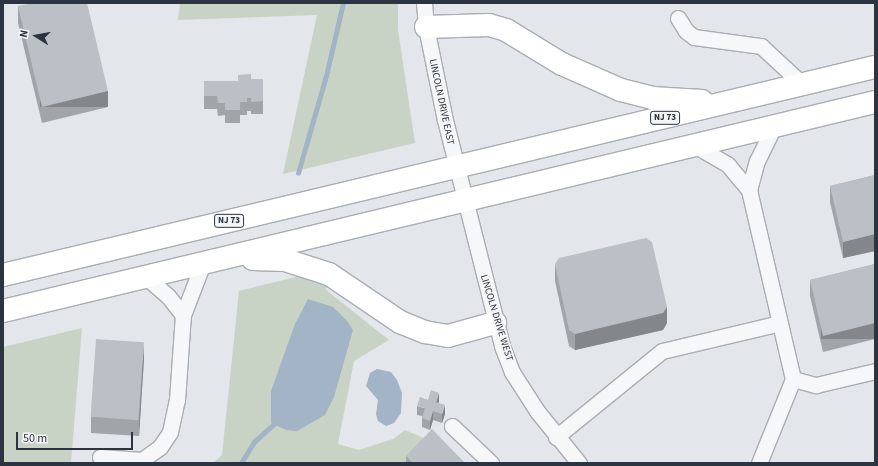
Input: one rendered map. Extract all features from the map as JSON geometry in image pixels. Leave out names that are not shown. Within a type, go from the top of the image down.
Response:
[{"type":"highway","points":[[426,28],[472,24],[506,30],[591,78],[621,90],[652,98],[716,101],[747,97]]},
{"type":"highway","name":"NJ 73","points":[[3,275],[747,97],[875,68]]},
{"type":"highway","points":[[3,311],[875,102]]},
{"type":"highway","points":[[212,261],[285,260],[307,265],[348,285],[400,322],[437,335],[456,334],[495,323]]},
{"type":"street","name":"LINCOLN DRIVE EAST","points":[[424,3],[426,28],[455,167],[464,201]]},
{"type":"street","points":[[678,18],[686,31],[694,36],[761,46],[802,84]]},
{"type":"street","points":[[759,463],[794,379],[749,190],[756,161],[774,126]]},
{"type":"street","points":[[694,145],[728,165],[749,190]]},
{"type":"street","name":"LINCOLN DRIVE WEST","points":[[464,201],[495,323],[515,377],[556,437],[579,463]]},
{"type":"street","points":[[100,458],[142,460],[160,448],[170,432],[177,400],[183,315],[212,261]]},
{"type":"street","points":[[146,277],[168,296],[183,315]]},
{"type":"street","points":[[556,437],[662,351],[780,323]]},
{"type":"street","points":[[794,379],[816,385],[875,371]]},
{"type":"street","points":[[452,426],[491,463]]},
{"type":"green space","points":[[180,3],[398,3],[398,30],[415,143],[283,174],[317,15],[178,20]]},
{"type":"green space","points":[[341,266],[325,289],[389,340],[354,361],[338,444],[359,450],[393,439],[405,430],[433,442],[412,463],[213,463],[222,455],[239,291]]},
{"type":"green space","points":[[82,328],[71,463],[3,463],[3,347]]},
{"type":"water","points":[[308,299],[333,307],[348,322],[353,330],[334,397],[325,415],[297,431],[286,430],[271,423],[271,391],[295,324]]},
{"type":"water","points":[[377,369],[391,372],[397,380],[402,393],[401,413],[394,423],[386,426],[378,421],[376,414],[378,400],[366,386],[370,373]]},
{"type":"building","points":[[32,3],[87,3],[108,91],[42,107],[18,6]]},
{"type":"building","points":[[251,74],[251,79],[263,79],[263,101],[251,102],[251,98],[247,98],[247,102],[240,102],[240,110],[225,110],[225,103],[218,103],[217,96],[204,96],[204,81],[238,81],[238,75]]},
{"type":"building","points":[[875,175],[875,234],[843,242],[830,186]]},
{"type":"building","points":[[646,238],[652,242],[667,307],[663,313],[575,334],[569,330],[555,264],[559,258]]},
{"type":"building","points":[[875,264],[875,323],[823,336],[810,280]]},
{"type":"building","points":[[96,339],[144,342],[138,420],[91,417]]},
{"type":"building","points":[[431,390],[439,393],[436,402],[445,405],[442,414],[433,411],[430,421],[422,418],[425,408],[417,406],[420,397],[428,400]]},
{"type":"building","points":[[432,429],[465,463],[413,463],[406,456]]},
{"type":"waterway","points":[[298,173],[326,76],[343,3]]},
{"type":"waterway","points":[[241,463],[255,441],[277,421]]}]
